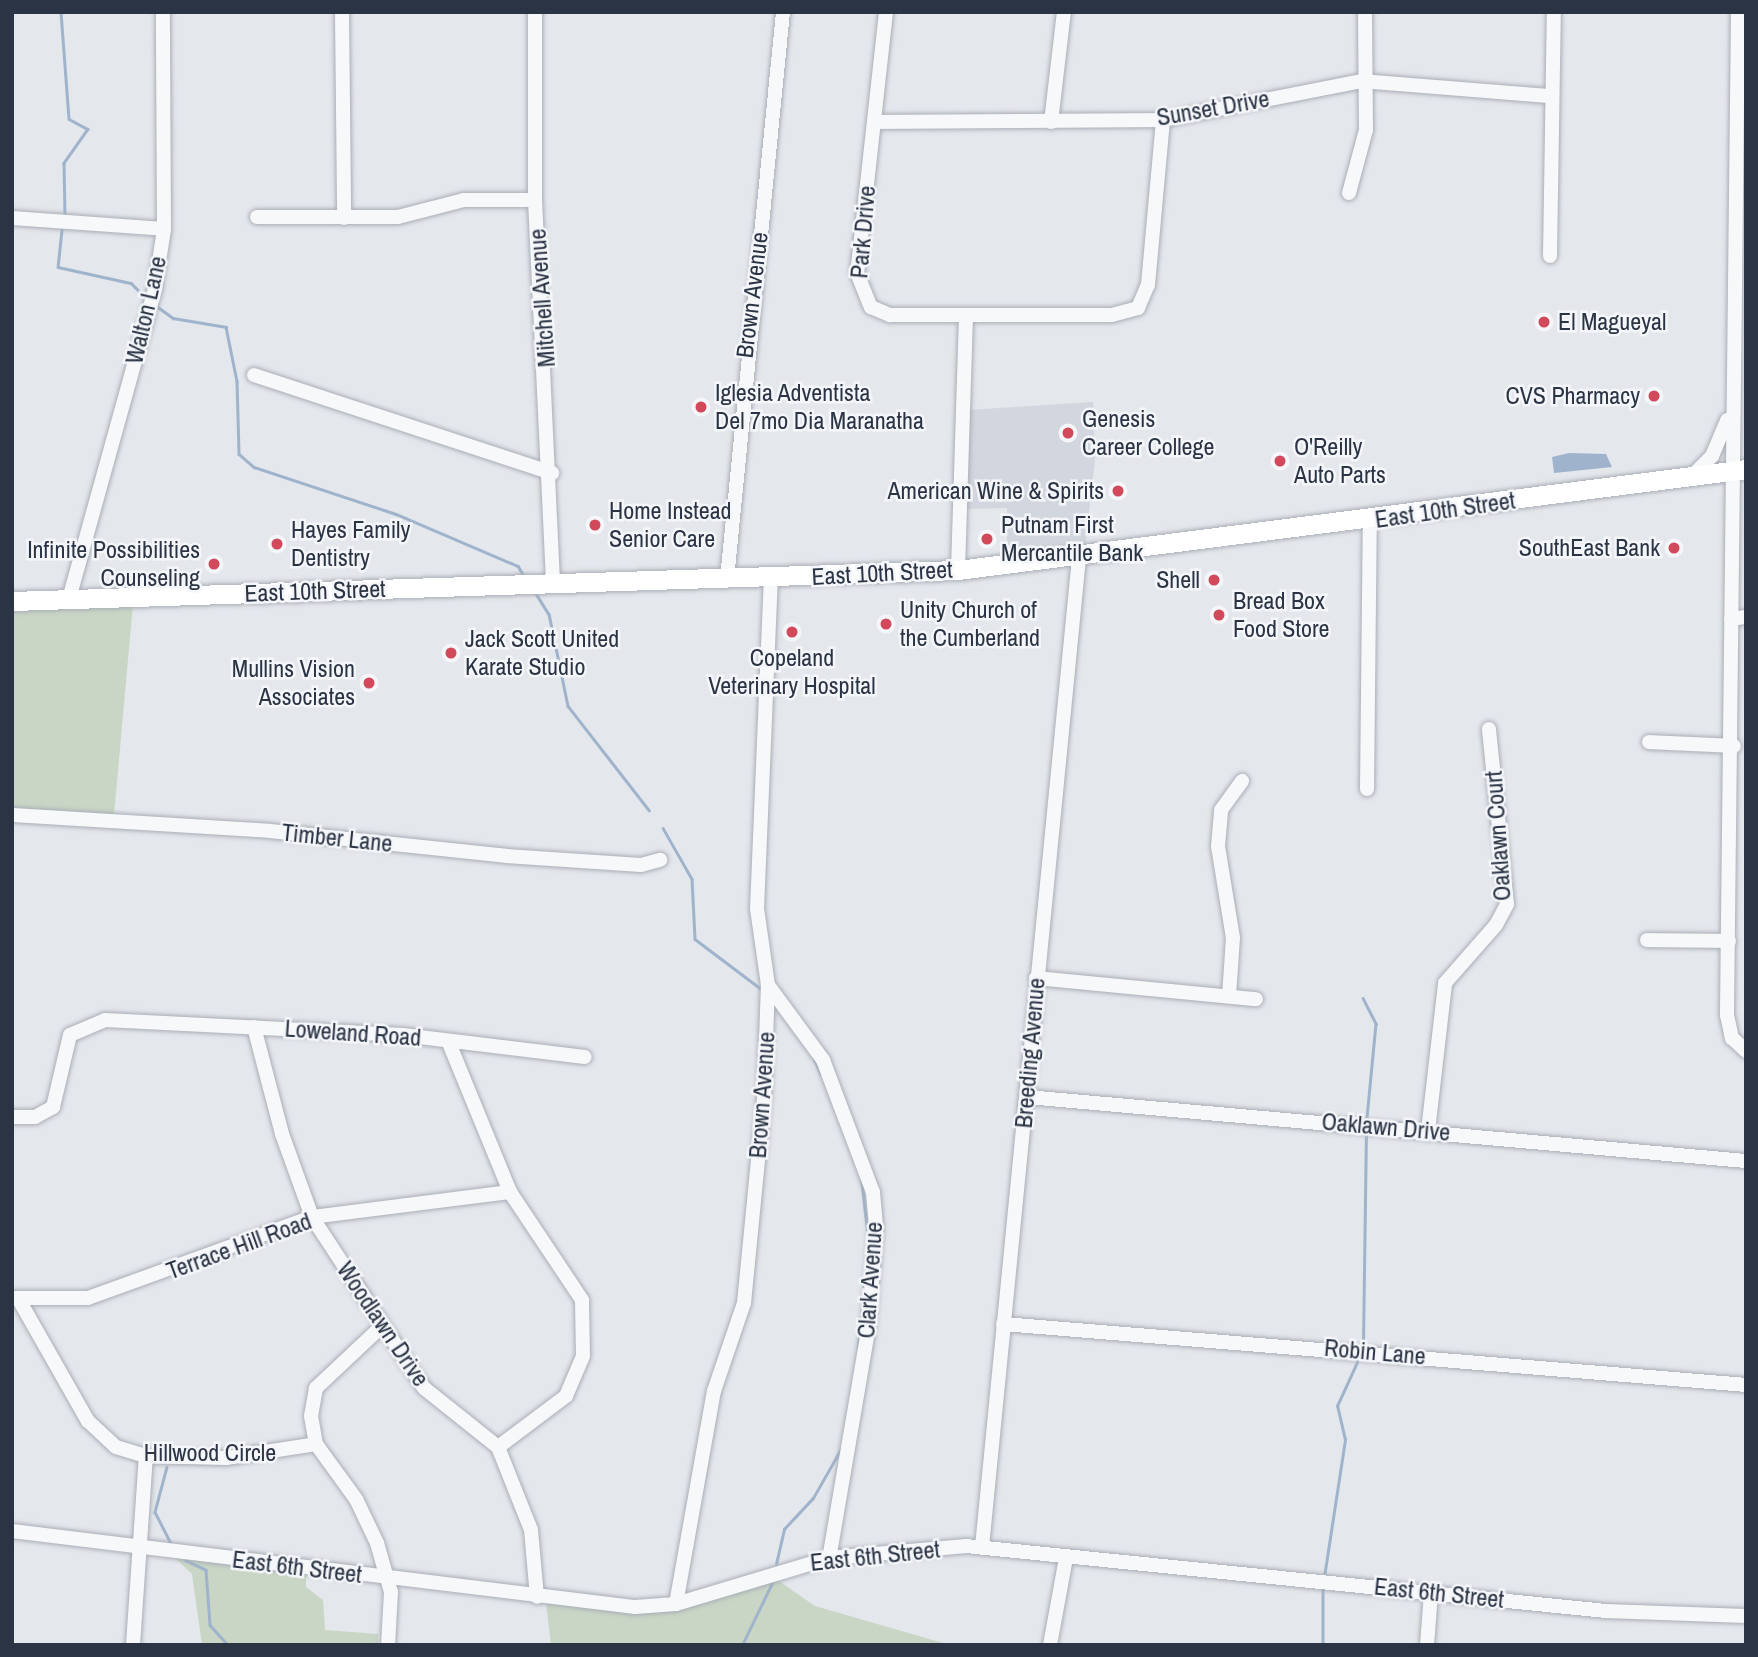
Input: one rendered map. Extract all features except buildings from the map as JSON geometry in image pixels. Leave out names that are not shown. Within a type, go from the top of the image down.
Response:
[{"type":"main road","name":"East 10th Street","points":[[12,601],[958,570],[1079,558],[1370,521],[1740,469]]},
{"type":"street","name":"Walton Lane","points":[[69,599],[155,288],[164,229],[163,12]]},
{"type":"street","points":[[342,12],[344,218]]},
{"type":"street","name":"Mitchell Avenue","points":[[535,12],[535,200],[552,473],[553,584]]},
{"type":"street","name":"Brown Avenue","points":[[727,579],[783,12]]},
{"type":"street","name":"Park Drive","points":[[886,12],[857,285],[871,307],[890,315],[1112,315],[1138,309],[1148,285],[1163,120]]},
{"type":"street","points":[[1051,122],[1064,12]]},
{"type":"street","points":[[1349,192],[1366,130],[1362,81],[1365,12]]},
{"type":"street","points":[[1550,256],[1548,96],[1554,12]]},
{"type":"street","points":[[1738,12],[1731,405],[1731,435],[1740,469],[1734,746],[1738,853],[1729,941],[1732,1038],[1746,1051]]},
{"type":"street","name":"Sunset Drive","points":[[876,122],[1163,120],[1362,81],[1548,96]]},
{"type":"street","points":[[257,218],[427,214],[464,200],[535,200]]},
{"type":"street","points":[[12,218],[164,229]]},
{"type":"street","points":[[958,570],[966,315]]},
{"type":"street","points":[[254,375],[552,473]]},
{"type":"street","points":[[1692,476],[1718,446],[1731,405]]},
{"type":"street","points":[[1731,435],[1746,445]]},
{"type":"street","points":[[1367,789],[1370,521]]},
{"type":"street","name":"Breeding Avenue","points":[[982,1547],[1079,558]]},
{"type":"street","name":"Brown Avenue","points":[[676,1604],[714,1391],[744,1303],[764,1098],[768,985],[757,909],[771,578]]},
{"type":"street","name":"Oaklawn Court","points":[[1428,1131],[1445,983],[1496,925],[1507,904],[1489,729]]},
{"type":"street","points":[[1649,742],[1734,746]]},
{"type":"street","points":[[1229,996],[1233,938],[1218,846],[1221,810],[1242,781]]},
{"type":"street","name":"Timber Lane","points":[[12,815],[270,831],[506,856],[641,865],[660,860]]},
{"type":"street","points":[[1647,940],[1729,941]]},
{"type":"street","points":[[1036,978],[1256,999]]},
{"type":"street","name":"Clark Avenue","points":[[768,985],[823,1060],[873,1192],[877,1229],[868,1331],[829,1558]]},
{"type":"street","name":"Loweland Road","points":[[12,1117],[35,1117],[53,1107],[67,1044],[80,1026],[105,1020],[254,1027],[449,1043],[510,1192],[570,1275],[582,1300],[584,1346],[566,1396],[498,1447]]},
{"type":"street","name":"Woodlawn Drive","points":[[254,1027],[289,1157],[312,1217],[382,1326],[439,1405],[498,1447]]},
{"type":"street","points":[[449,1043],[585,1057]]},
{"type":"street","name":"Oaklawn Drive","points":[[1027,1097],[1746,1161]]},
{"type":"street","name":"Terrace Hill Road","points":[[15,1298],[88,1298],[121,1289],[312,1217],[510,1192]]},
{"type":"street","name":"Hillwood Circle","points":[[15,1298],[88,1422],[117,1447],[146,1456],[226,1458],[316,1444]]},
{"type":"street","name":"Robin Lane","points":[[1003,1324],[1746,1385]]},
{"type":"street","points":[[382,1326],[316,1388],[316,1444],[356,1499],[388,1580],[388,1645]]},
{"type":"street","points":[[498,1447],[531,1530],[537,1597]]},
{"type":"street","points":[[133,1645],[146,1456]]},
{"type":"street","name":"East 6th Street","points":[[12,1531],[388,1580],[635,1607],[676,1604],[829,1558],[982,1547],[1066,1558],[1606,1611],[1746,1616]]},
{"type":"street","points":[[1050,1645],[1066,1558]]},
{"type":"street","points":[[1427,1645],[1431,1593]]},
{"type":"shaded area","points":[[1093,402],[1095,459],[1085,549],[1007,557],[1007,508],[965,509],[968,410]]},
{"type":"green space","points":[[133,604],[114,815],[12,808],[12,609]]},
{"type":"green space","points":[[174,1557],[306,1575],[306,1587],[323,1600],[325,1630],[378,1634],[378,1645],[202,1645],[192,1574]]},
{"type":"green space","points":[[776,1579],[815,1606],[950,1645],[551,1645],[546,1603],[647,1612]]},
{"type":"water","points":[[1569,453],[1606,454],[1612,467],[1554,473],[1552,457]]},
{"type":"waterway","points":[[61,12],[69,119],[88,129],[64,163],[65,214]]},
{"type":"waterway","points":[[62,230],[58,267],[131,283],[145,297]]},
{"type":"waterway","points":[[158,307],[173,318],[226,327],[237,381],[239,454],[254,467],[396,514],[518,566],[524,576]]},
{"type":"waterway","points":[[535,592],[549,614],[568,706],[649,810]]},
{"type":"waterway","points":[[663,828],[692,879],[695,939],[761,989]]},
{"type":"waterway","points":[[1363,998],[1376,1024],[1367,1117]]},
{"type":"waterway","points":[[814,1058],[821,1074]]},
{"type":"waterway","points":[[1363,1343],[1366,1133]]},
{"type":"waterway","points":[[858,1349],[868,1240],[861,1178]]},
{"type":"waterway","points":[[1324,1577],[1345,1440],[1337,1406],[1359,1358]]},
{"type":"waterway","points":[[776,1564],[784,1529],[813,1498],[841,1449]]},
{"type":"waterway","points":[[167,1467],[155,1512],[171,1544]]},
{"type":"waterway","points":[[185,1560],[206,1570],[210,1625],[228,1645]]},
{"type":"waterway","points":[[742,1645],[773,1581]]},
{"type":"waterway","points":[[1323,1588],[1323,1645]]},
{"type":"place","name":"El Magueyal","points":[[1544,322]]},
{"type":"place","name":"CVS Pharmacy","points":[[1654,396]]},
{"type":"place","name":"Iglesia Adventista Del 7mo Dia Maranatha","points":[[701,407]]},
{"type":"place","name":"Genesis Career College","points":[[1068,433]]},
{"type":"place","name":"O'Reilly Auto Parts","points":[[1280,461]]},
{"type":"place","name":"American Wine & Spirits","points":[[1118,491]]},
{"type":"place","name":"Home Instead Senior Care","points":[[595,525]]},
{"type":"place","name":"Putnam First Mercantile Bank","points":[[987,539]]},
{"type":"place","name":"Hayes Family Dentistry","points":[[277,544]]},
{"type":"place","name":"SouthEast Bank","points":[[1674,548]]},
{"type":"place","name":"Infinite Possibilities Counseling","points":[[214,564]]},
{"type":"place","name":"Shell","points":[[1214,580]]},
{"type":"place","name":"Bread Box Food Store","points":[[1219,615]]},
{"type":"place","name":"Unity Church of the Cumberland","points":[[886,624]]},
{"type":"place","name":"Copeland Veterinary Hospital","points":[[792,632]]},
{"type":"place","name":"Jack Scott United Karate Studio","points":[[451,653]]},
{"type":"place","name":"Mullins Vision Associates","points":[[369,683]]}]
